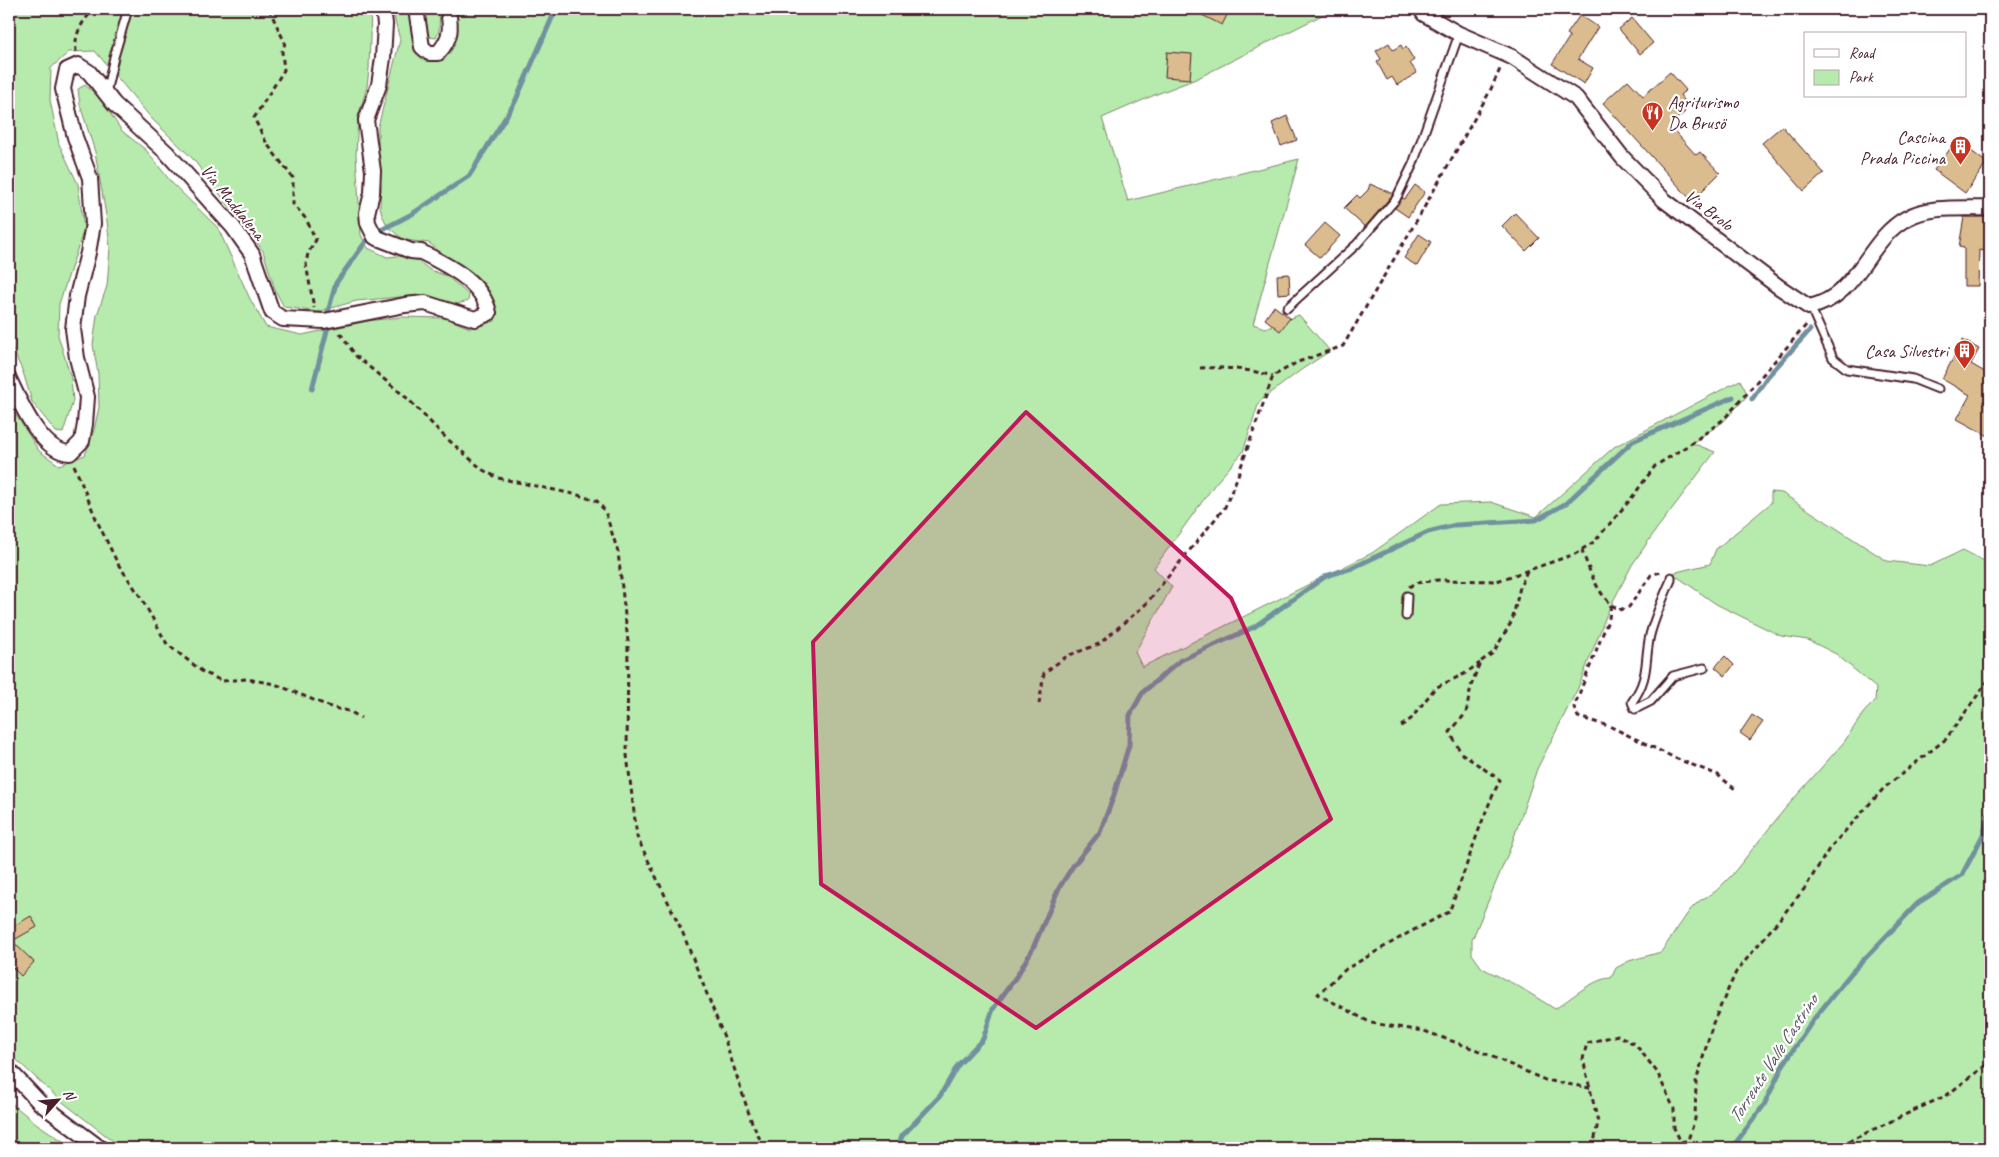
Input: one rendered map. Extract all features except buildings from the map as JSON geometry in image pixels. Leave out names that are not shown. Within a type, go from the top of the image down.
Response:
[{"type":"street","name":"Via Maddalena","points":[[78,65],[89,72],[114,104],[167,153],[233,227],[252,254],[272,312],[283,319],[326,320],[405,304],[425,303],[475,319],[489,313],[487,302],[475,286],[421,252],[411,251],[375,237],[368,223],[373,171],[366,120],[379,85],[385,24],[383,9]]},
{"type":"street","points":[[416,9],[422,47],[429,53],[438,53],[447,44],[451,25],[448,9]]},
{"type":"street","name":"Via Brolo","points":[[1421,9],[1424,14],[1459,34],[1507,55],[1576,98],[1622,157],[1664,200],[1809,307],[1828,302],[1841,292],[1885,236],[1895,226],[1908,218],[1936,210],[1990,208]]},
{"type":"street","points":[[9,379],[24,410],[38,430],[62,453],[70,453],[82,441],[85,424],[87,397],[77,358],[73,329],[77,296],[93,224],[90,178],[63,89],[68,70],[78,65]]},
{"type":"street","points":[[9,1070],[40,1103],[100,1148]]},
{"type":"lane","points":[[106,93],[128,9]]},
{"type":"lane","points":[[1286,308],[1357,244],[1396,199],[1413,164],[1459,34]]},
{"type":"lane","points":[[1814,316],[1833,358],[1848,369],[1913,379],[1938,390]]},
{"type":"lane","points":[[1671,577],[1656,614],[1650,636],[1642,687],[1632,702],[1635,709],[1651,701],[1673,676],[1704,668]]},
{"type":"lane","points":[[1406,616],[1407,596]]},
{"type":"path","points":[[78,65],[75,41],[81,24],[94,9]]},
{"type":"path","points":[[269,9],[285,43],[282,52],[284,70],[254,118],[267,144],[293,178],[293,204],[306,219],[316,240],[308,253],[306,264],[313,306],[342,337],[356,356],[408,399],[444,436],[483,470],[498,478],[578,495],[597,501],[605,510],[618,552],[628,642],[626,755],[638,837],[682,931],[724,1037],[751,1120],[764,1148]]},
{"type":"path","points":[[1200,368],[1228,367],[1273,376],[1298,362],[1343,346],[1490,91],[1507,55]]},
{"type":"path","points":[[1407,596],[1408,587],[1416,582],[1438,580],[1497,581],[1582,550],[1595,541],[1630,500],[1655,466],[1692,443],[1724,419],[1814,316]]},
{"type":"path","points":[[1039,704],[1044,673],[1067,656],[1099,644],[1145,605],[1225,507],[1241,469],[1273,376]]},
{"type":"path","points":[[70,453],[97,522],[118,564],[140,596],[167,644],[203,672],[222,681],[247,680],[275,684],[333,708],[349,711],[361,718]]},
{"type":"path","points":[[1582,550],[1589,569],[1611,605],[1619,610],[1630,607],[1651,574],[1668,571],[1671,577]]},
{"type":"path","points":[[1401,726],[1403,727],[1411,719],[1435,688],[1464,674],[1493,653],[1512,621],[1520,587],[1527,571]]},
{"type":"path","points":[[1611,605],[1609,618],[1574,707],[1578,717],[1609,726],[1675,758],[1718,775],[1734,789]]},
{"type":"path","points":[[1480,662],[1471,686],[1466,713],[1450,732],[1461,753],[1500,780],[1488,803],[1463,879],[1449,912],[1346,969],[1318,994],[1371,1023],[1424,1031],[1477,1050],[1546,1080],[1590,1088]]},
{"type":"path","points":[[1594,1148],[1598,1122],[1583,1059],[1588,1043],[1618,1035],[1636,1045],[1657,1072],[1674,1109],[1674,1128],[1680,1142],[1688,1140],[1695,1119],[1696,1082],[1712,1023],[1736,972],[1805,888],[1828,849],[1884,788],[1946,739],[1990,678]]},
{"type":"path","points":[[1842,1148],[1848,1142],[1947,1096],[1990,1062]]},
{"type":"highlighted area","points":[[1026,412],[1231,598],[1331,819],[1036,1028],[821,884],[813,642]]},
{"type":"green space","points":[[9,9],[371,9],[369,69],[367,87],[358,117],[356,155],[361,235],[368,248],[387,257],[410,255],[430,270],[447,276],[469,295],[468,301],[457,304],[421,295],[356,301],[318,312],[284,307],[275,290],[263,251],[193,159],[152,119],[95,51],[69,52],[51,68],[50,100],[59,144],[78,184],[84,229],[59,304],[58,335],[71,378],[73,401],[63,433],[56,432],[32,402],[23,372],[9,342]]},
{"type":"green space","points":[[392,9],[412,9],[413,35],[440,57],[450,46],[454,35],[454,9],[1334,9],[1196,79],[1102,118],[1128,201],[1299,159],[1253,324],[1265,328],[1299,315],[1330,351],[1259,402],[1243,452],[1215,484],[1154,568],[1172,587],[1135,652],[1142,667],[1372,553],[1441,504],[1491,502],[1536,517],[1614,447],[1740,380],[1748,395],[1723,422],[1692,443],[1715,452],[1632,565],[1608,611],[1578,688],[1537,769],[1510,849],[1472,940],[1472,954],[1482,968],[1518,986],[1555,1009],[1597,981],[1611,978],[1616,968],[1629,961],[1661,952],[1690,910],[1698,902],[1716,891],[1731,876],[1783,811],[1844,742],[1864,712],[1875,701],[1876,688],[1836,654],[1808,640],[1781,636],[1716,604],[1672,573],[1710,564],[1716,549],[1771,503],[1771,492],[1782,493],[1887,561],[1930,566],[1963,550],[1990,564],[1990,1148],[122,1148],[60,1100],[9,1053],[9,404],[39,451],[59,465],[85,455],[94,430],[99,407],[98,374],[93,345],[97,315],[107,286],[110,248],[95,152],[80,105],[78,89],[85,85],[99,97],[122,131],[146,150],[171,182],[218,228],[250,299],[266,327],[302,335],[367,321],[401,317],[446,318],[470,328],[495,321],[495,303],[478,278],[429,243],[404,240],[388,227],[382,215],[378,164],[378,127],[400,40]]},
{"type":"green space","points":[[424,9],[440,9],[439,31],[436,38],[429,37],[425,27]]},
{"type":"green space","points":[[9,1101],[33,1121],[73,1148],[9,1148]]},
{"type":"waterway","points":[[381,230],[412,214],[469,176],[515,102],[556,9]]},
{"type":"waterway","points":[[328,312],[336,283],[367,240]]},
{"type":"waterway","points":[[312,389],[328,327]]},
{"type":"waterway","points":[[1752,399],[1768,376],[1810,330]]},
{"type":"waterway","points":[[898,1148],[902,1136],[940,1096],[958,1065],[983,1039],[993,1009],[1018,974],[1033,948],[1059,888],[1073,866],[1100,832],[1113,798],[1129,745],[1130,715],[1143,692],[1181,660],[1254,627],[1326,576],[1352,568],[1428,532],[1456,525],[1536,520],[1565,504],[1633,441],[1733,397]]},
{"type":"waterway","name":"Torrente Valle Castrino","points":[[1732,1148],[1764,1105],[1783,1065],[1813,1020],[1852,972],[1918,903],[1962,875],[1984,833],[1990,808]]},
{"type":"place","name":"Agriturismo Da Brusö","points":[[1652,131]]},
{"type":"place","name":"Cascina Prada Piccina","points":[[1961,166]]},
{"type":"place","name":"Casa Silvestri","points":[[1964,370]]}]
